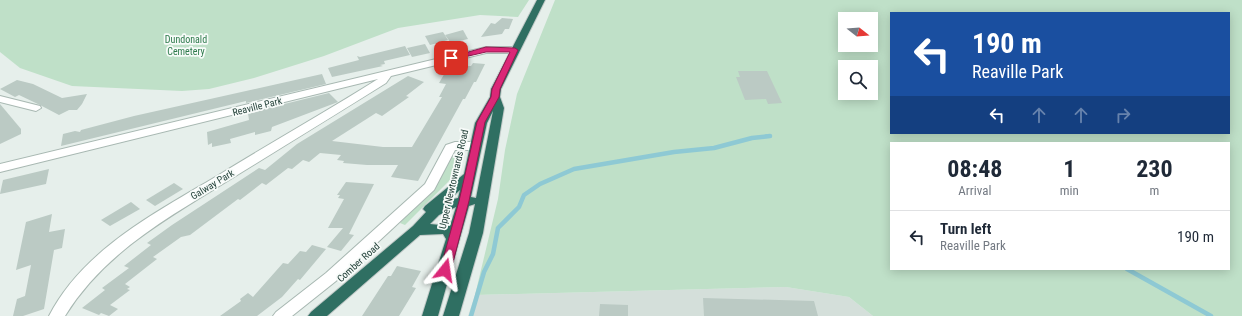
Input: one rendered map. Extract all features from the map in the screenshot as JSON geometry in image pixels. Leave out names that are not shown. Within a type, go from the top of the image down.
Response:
[{"type":"highway","name":"Upper Newtownards Road","points":[[430,316],[454,240],[481,122],[495,97],[496,89],[515,50],[542,0]]},
{"type":"highway","name":"Upper Newtownards Road","points":[[451,316],[473,244],[482,202],[499,108],[495,97]]},
{"type":"highway","name":"Comber Road","points":[[417,230],[418,221],[437,202],[469,176]]},
{"type":"highway","points":[[464,201],[482,202]]},
{"type":"highway","name":"Comber Road","points":[[316,316],[417,230],[431,223],[464,201]]},
{"type":"highway","points":[[417,230],[433,227],[442,228],[448,230],[454,240]]},
{"type":"street","name":"Reaville Park","points":[[0,168],[486,50],[515,50]]},
{"type":"street","name":"Galway Park","points":[[57,316],[72,292],[96,265],[144,226],[382,81],[386,74]]},
{"type":"street","points":[[0,99],[36,108]]},
{"type":"street","points":[[281,316],[331,277],[430,186],[440,170],[447,151],[450,148],[454,146],[475,146]]},
{"type":"shaded area","points":[[786,287],[849,297],[873,316],[468,316],[475,295]]},
{"type":"green space","name":"Dundonald Cemetery","points":[[0,0],[529,0],[518,17],[480,15],[398,28],[324,56],[254,78],[209,89],[182,91],[72,86],[20,68],[0,52]]},
{"type":"green space","points":[[555,0],[1242,0],[1242,316],[873,316],[849,297],[786,287],[475,295],[498,199],[505,150],[517,94]]},
{"type":"green space","points":[[461,155],[457,173],[405,225],[400,223],[434,186],[440,178],[450,158]]},
{"type":"building","points":[[502,18],[513,19],[509,29],[505,29],[502,34],[481,37],[491,23],[495,24]]},
{"type":"building","points":[[463,30],[468,39],[451,43],[445,35]]},
{"type":"building","points":[[443,32],[448,40],[430,45],[425,36]]},
{"type":"building","points":[[425,44],[430,53],[412,57],[407,48]]},
{"type":"building","points":[[405,46],[410,55],[384,61],[385,64],[380,65],[383,66],[332,77],[328,68],[359,60],[357,56],[360,57]]},
{"type":"building","points":[[473,63],[485,64],[476,82],[474,82],[465,99],[463,99],[418,181],[391,177],[398,165],[343,163],[344,161],[337,160],[341,155],[320,153],[309,162],[303,160],[292,169],[288,168],[266,185],[262,183],[190,235],[181,237],[153,257],[157,259],[125,284],[130,287],[127,289],[130,290],[110,305],[118,309],[109,316],[101,313],[99,315],[82,308],[105,290],[102,288],[129,268],[124,266],[151,245],[147,243],[172,225],[259,168],[265,170],[297,144],[408,76],[424,82],[406,96],[409,97],[382,116],[376,113],[332,141],[383,147],[412,147],[442,97],[439,97],[446,84],[439,83],[446,71],[464,71],[467,66],[471,66]]},
{"type":"building","points":[[738,71],[767,71],[782,103],[768,104],[766,99],[745,100],[736,77],[740,77]]},
{"type":"building","points":[[322,74],[326,84],[246,103],[246,101],[61,146],[63,134],[75,131],[80,132],[81,130],[134,116]]},
{"type":"building","points":[[17,80],[33,84],[62,98],[87,94],[77,110],[69,110],[59,115],[19,95],[15,97],[0,89]]},
{"type":"building","points":[[329,93],[338,102],[272,127],[271,131],[255,135],[255,132],[230,139],[231,143],[212,147],[212,143],[208,145],[207,132],[249,120],[248,113]]},
{"type":"building","points":[[0,104],[21,129],[21,134],[0,144]]},
{"type":"building","points":[[49,169],[46,184],[0,194],[3,180]]},
{"type":"building","points":[[346,182],[374,184],[349,234],[354,235],[341,251],[327,247],[343,228],[328,228],[344,199],[338,198],[340,195],[337,195]]},
{"type":"building","points":[[174,183],[183,189],[155,206],[146,200]]},
{"type":"building","points":[[131,202],[140,209],[110,226],[101,220]]},
{"type":"building","points":[[52,214],[49,232],[65,229],[62,248],[54,250],[44,309],[23,316],[13,316],[17,299],[25,296],[31,265],[16,270],[26,222]]},
{"type":"building","points":[[312,245],[326,249],[300,280],[298,279],[282,297],[257,316],[220,316],[241,301],[240,299],[248,293],[253,297],[283,263],[288,264],[300,251],[306,252]]},
{"type":"building","points":[[397,266],[421,271],[412,287],[416,288],[399,316],[362,316],[388,276],[391,276]]},
{"type":"building","points":[[703,298],[814,301],[818,316],[704,316]]},
{"type":"building","points":[[600,304],[628,305],[628,316],[599,316]]},
{"type":"waterway","points":[[471,316],[484,272],[493,254],[498,228],[519,207],[524,195],[540,184],[574,169],[674,152],[714,148],[752,138],[770,136],[766,136]]},
{"type":"waterway","points":[[1129,270],[1211,316]]},
{"type":"route","points":[[445,270],[464,201],[481,122],[495,97],[496,89],[515,50],[486,50],[451,58]]}]
